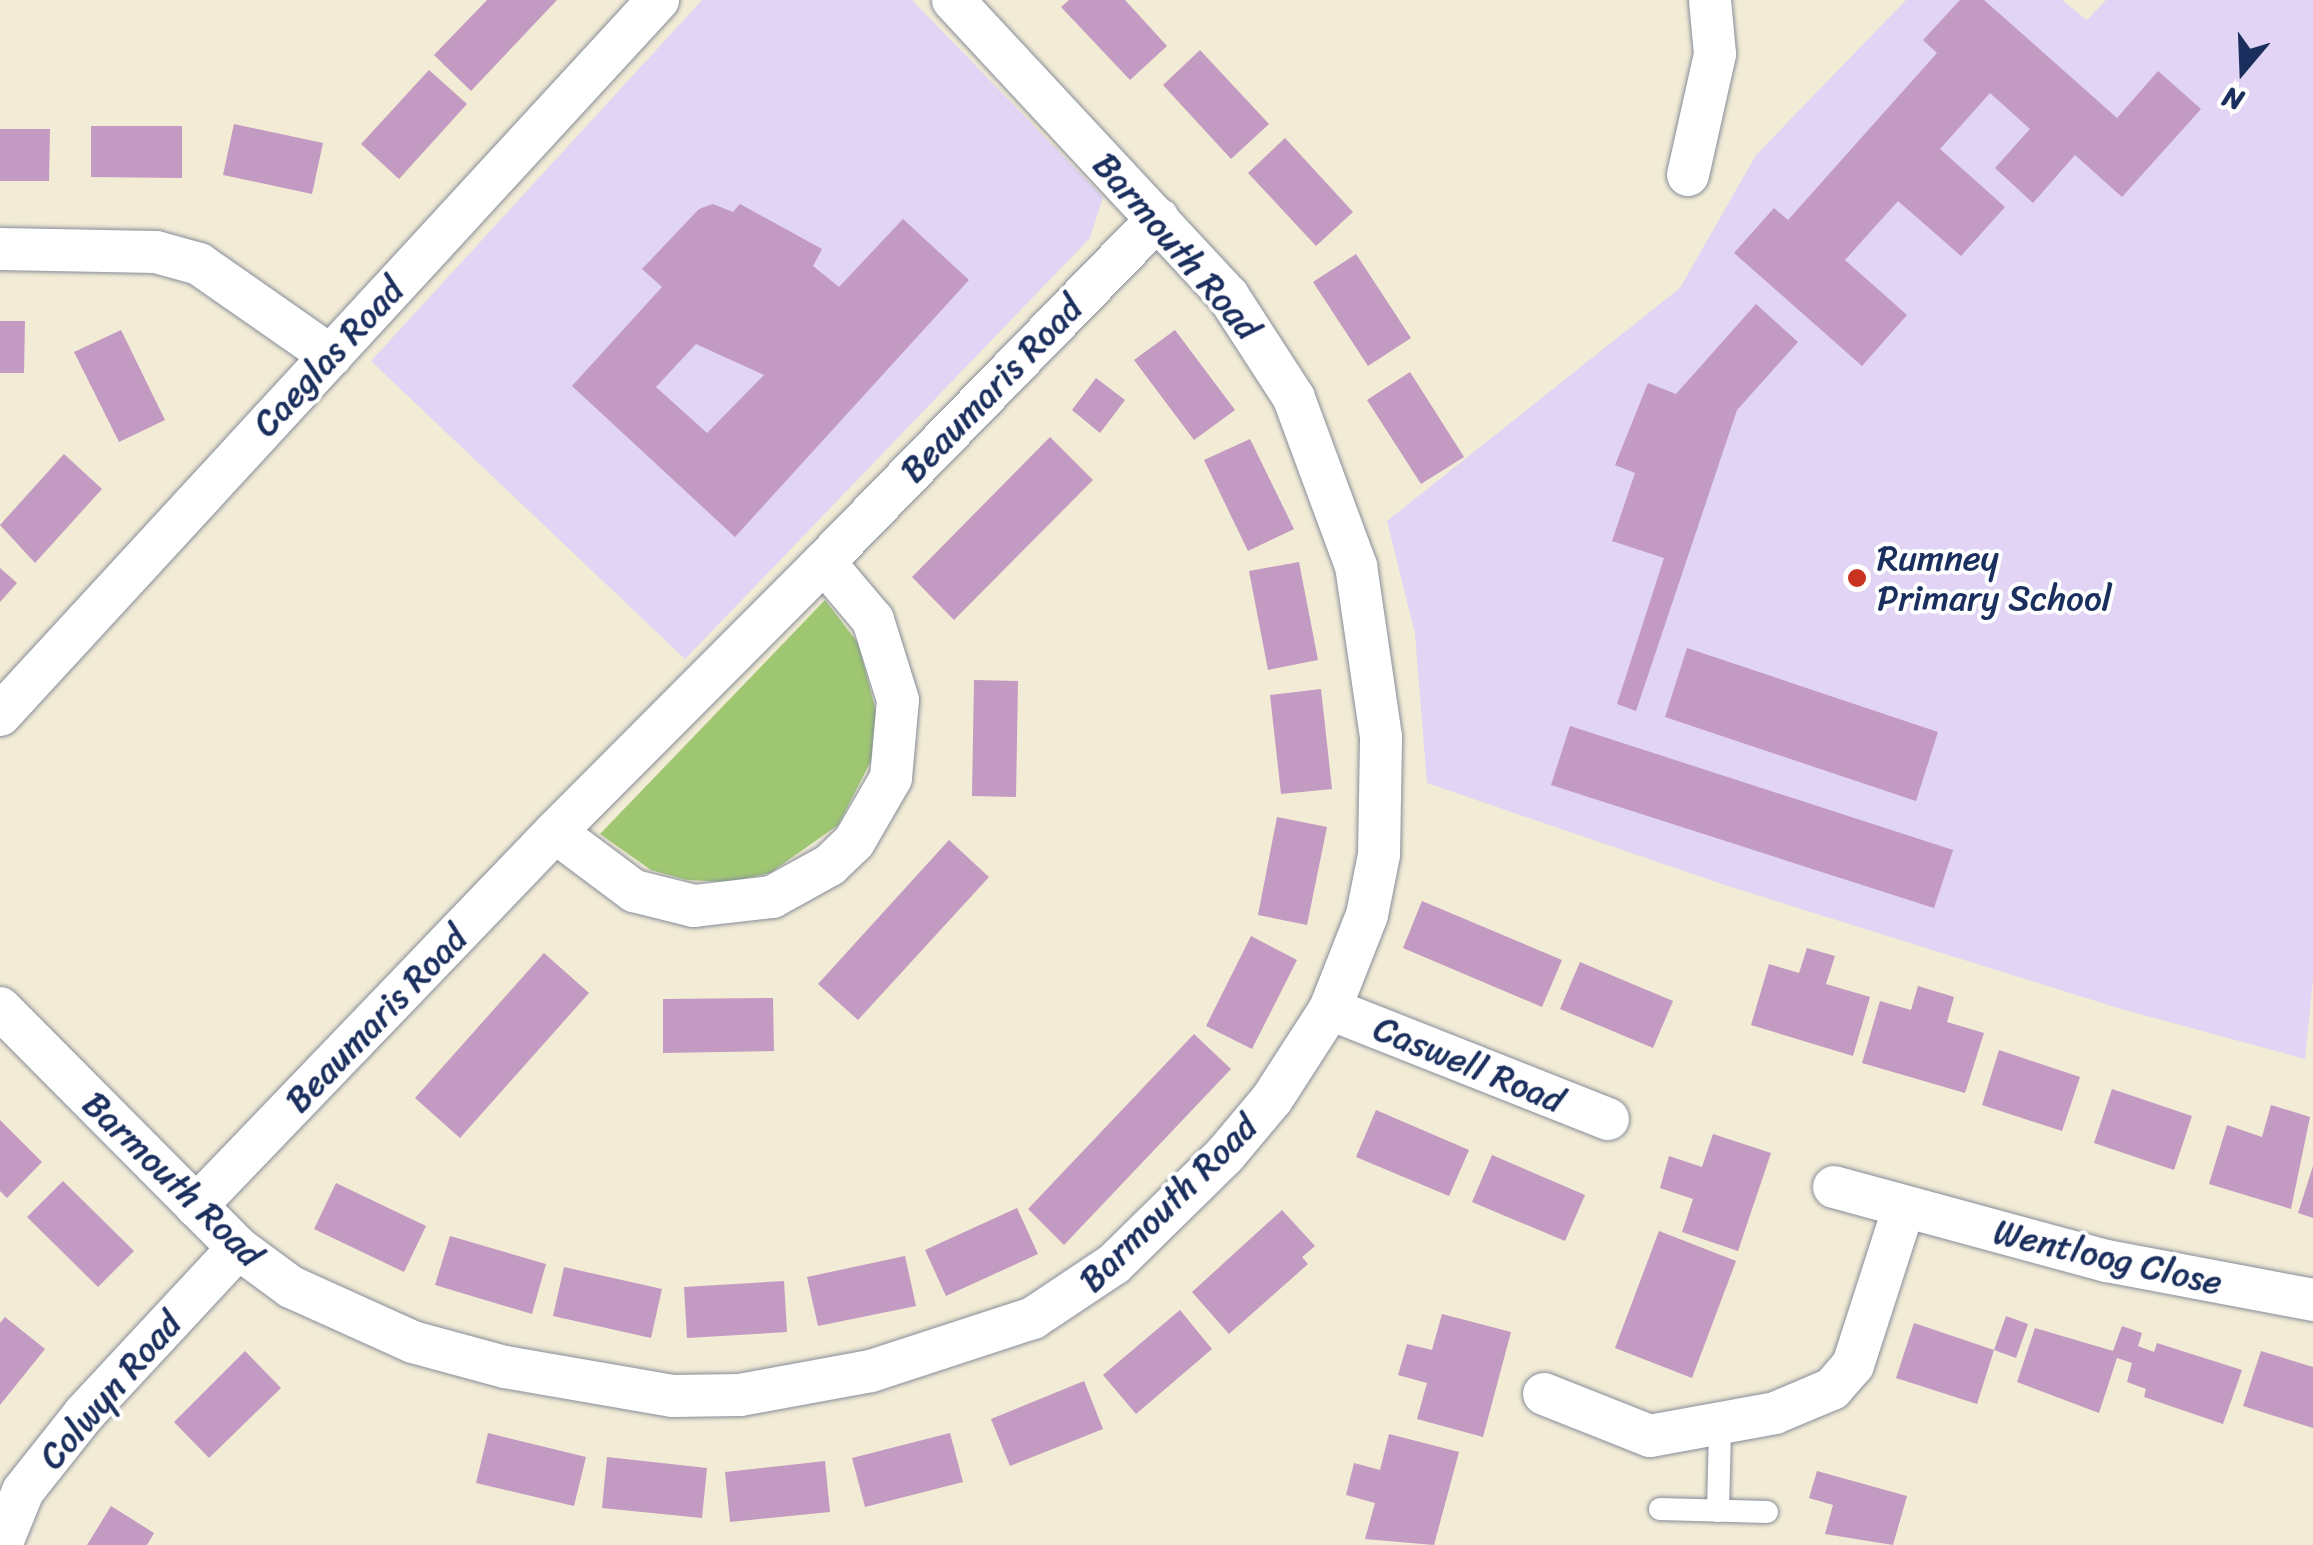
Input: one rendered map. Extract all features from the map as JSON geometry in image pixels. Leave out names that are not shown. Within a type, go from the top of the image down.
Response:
[{"type":"street","name":"Caeglas Road","points":[[0,715],[658,0]]},
{"type":"street","name":"Barmouth Road","points":[[0,1008],[238,1248],[291,1287],[413,1342],[594,1384],[673,1396],[740,1395],[871,1372],[1034,1318],[1114,1264],[1225,1155],[1272,1099],[1330,1008],[1367,915],[1380,854],[1382,737],[1356,566],[1294,398],[1228,296],[953,0]]},
{"type":"street","points":[[1688,176],[1715,54],[1710,0]]},
{"type":"street","name":"Beaumaris Road","points":[[196,1206],[555,832],[1158,218]]},
{"type":"street","points":[[0,249],[156,252],[199,264],[331,356]]},
{"type":"street","points":[[555,832],[634,891],[694,906],[772,897],[830,865],[854,842],[892,778],[898,700],[872,620],[824,562]]},
{"type":"street","name":"Caswell Road","points":[[1330,1008],[1608,1119]]},
{"type":"street","name":"Wentloog Close","points":[[1834,1187],[2107,1261],[2313,1300]]},
{"type":"street","points":[[1544,1394],[1650,1436],[1720,1427],[1832,1389],[1853,1365],[1904,1207]]},
{"type":"street","name":"Colwyn Road","points":[[2,1545],[23,1491],[84,1414],[238,1248]]},
{"type":"lane","points":[[1718,1510],[1720,1427]]},
{"type":"lane","points":[[1660,1508],[1768,1512]]},
{"type":"shaded area","points":[[702,0],[912,0],[1103,197],[1090,238],[685,659],[371,361]]},
{"type":"shaded area","name":"Rumney Primary School","points":[[1906,0],[2062,0],[2087,20],[2106,0],[2313,0],[2313,979],[2305,1059],[2118,1008],[1728,886],[1427,783],[1415,634],[1387,521],[1680,288],[1756,155]]},
{"type":"green space","points":[[825,600],[858,643],[877,715],[873,757],[838,825],[770,873],[730,882],[687,880],[651,870],[600,834]]},
{"type":"building","points":[[487,0],[557,0],[471,91],[434,55]]},
{"type":"building","points":[[1069,0],[1125,0],[1167,46],[1130,80],[1061,7]]},
{"type":"building","points":[[1960,0],[1984,0],[2117,118],[2158,71],[2201,109],[2122,197],[2075,155],[2033,203],[1995,168],[2030,129],[1990,93],[1940,149],[2005,207],[1961,256],[1898,201],[1845,260],[1907,315],[1862,366],[1734,253],[1774,208],[1788,220],[1937,53],[1923,40]]},
{"type":"building","points":[[1200,50],[1269,124],[1231,159],[1163,85]]},
{"type":"building","points":[[429,70],[467,104],[399,179],[361,144]]},
{"type":"building","points":[[234,124],[323,143],[312,194],[223,175]]},
{"type":"building","points":[[91,126],[182,126],[182,178],[91,177]]},
{"type":"building","points":[[0,129],[50,129],[49,181],[0,181]]},
{"type":"building","points":[[1285,138],[1353,212],[1316,246],[1248,173]]},
{"type":"building","points":[[713,204],[733,212],[740,204],[822,249],[813,266],[839,287],[903,219],[969,280],[735,537],[572,386],[662,287],[642,269],[699,209]],"holes":[[[696,344],[764,375],[707,433],[656,387]]]},
{"type":"building","points":[[1356,254],[1411,338],[1368,366],[1313,282]]},
{"type":"building","points":[[1756,304],[1798,342],[1737,410],[1636,711],[1617,704],[1664,558],[1612,541],[1635,473],[1615,465],[1648,383],[1676,394]]},
{"type":"building","points":[[0,321],[25,321],[24,373],[0,373]]},
{"type":"building","points":[[121,330],[165,420],[119,442],[74,352]]},
{"type":"building","points":[[1175,330],[1235,410],[1194,440],[1134,360]]},
{"type":"building","points":[[1410,372],[1464,457],[1421,484],[1367,400]]},
{"type":"building","points":[[1096,378],[1125,400],[1100,433],[1072,410]]},
{"type":"building","points":[[1050,437],[1093,480],[954,620],[912,577]]},
{"type":"building","points":[[1250,439],[1294,529],[1248,551],[1204,460]]},
{"type":"building","points":[[64,454],[102,489],[35,563],[0,525]]},
{"type":"building","points":[[1299,562],[1318,660],[1268,670],[1249,571]]},
{"type":"building","points":[[0,568],[17,583],[0,602]]},
{"type":"building","points":[[1687,648],[1938,732],[1916,801],[1665,717]]},
{"type":"building","points":[[974,680],[1018,681],[1016,797],[972,796]]},
{"type":"building","points":[[1321,689],[1332,789],[1281,794],[1270,695]]},
{"type":"building","points":[[1570,726],[1953,850],[1934,908],[1551,785]]},
{"type":"building","points":[[1277,817],[1327,827],[1307,925],[1258,915]]},
{"type":"building","points":[[949,840],[989,877],[858,1020],[818,984]]},
{"type":"building","points":[[1422,901],[1562,960],[1542,1007],[1403,948]]},
{"type":"building","points":[[1251,936],[1297,960],[1252,1049],[1206,1026]]},
{"type":"building","points":[[1807,948],[1835,956],[1826,984],[1870,997],[1853,1056],[1751,1025],[1769,964],[1799,973]]},
{"type":"building","points":[[544,953],[589,993],[460,1138],[415,1098]]},
{"type":"building","points":[[1580,962],[1673,1001],[1653,1048],[1560,1009]]},
{"type":"building","points":[[1918,986],[1954,997],[1947,1022],[1984,1033],[1965,1093],[1862,1063],[1880,1001],[1911,1010]]},
{"type":"building","points":[[773,998],[774,1051],[663,1053],[663,999]]},
{"type":"building","points":[[1194,1034],[1231,1069],[1064,1245],[1028,1209]]},
{"type":"building","points":[[1999,1050],[2080,1077],[2062,1131],[1982,1105]]},
{"type":"building","points":[[2112,1089],[2192,1116],[2174,1170],[2094,1143]]},
{"type":"building","points":[[2271,1105],[2310,1117],[2291,1209],[2209,1184],[2227,1125],[2262,1137]]},
{"type":"building","points":[[1376,1110],[1469,1150],[1449,1196],[1356,1157]]},
{"type":"building","points":[[0,1120],[42,1162],[7,1198],[0,1191]]},
{"type":"building","points":[[1713,1134],[1771,1153],[1738,1251],[1682,1232],[1693,1199],[1660,1188],[1669,1156],[1702,1167]]},
{"type":"building","points":[[1492,1155],[1585,1195],[1565,1241],[1472,1202]]},
{"type":"building","points":[[2313,1166],[2313,1218],[2298,1213]]},
{"type":"building","points":[[63,1181],[134,1251],[98,1287],[27,1217]]},
{"type":"building","points":[[336,1183],[426,1226],[404,1272],[314,1229]]},
{"type":"building","points":[[1017,1208],[1038,1254],[946,1296],[925,1250]]},
{"type":"building","points":[[1282,1210],[1315,1246],[1302,1257],[1308,1264],[1229,1334],[1192,1292]]},
{"type":"building","points":[[1659,1231],[1736,1261],[1692,1378],[1615,1348]]},
{"type":"building","points":[[450,1236],[546,1264],[532,1314],[435,1285]]},
{"type":"building","points":[[905,1256],[916,1306],[818,1326],[807,1277]]},
{"type":"building","points":[[564,1267],[662,1289],[651,1338],[553,1316]]},
{"type":"building","points":[[784,1281],[787,1332],[687,1338],[684,1287]]},
{"type":"building","points":[[1180,1310],[1212,1349],[1136,1414],[1103,1375]]},
{"type":"building","points":[[1442,1314],[1511,1332],[1483,1437],[1417,1419],[1427,1383],[1398,1375],[1407,1344],[1432,1350]]},
{"type":"building","points":[[2006,1316],[2028,1324],[2016,1358],[1994,1350]]},
{"type":"building","points":[[5,1317],[45,1349],[0,1405],[0,1323]]},
{"type":"building","points":[[1914,1323],[1994,1350],[1977,1404],[1896,1378]]},
{"type":"building","points":[[2122,1326],[2142,1333],[2138,1346],[2154,1352],[2157,1343],[2242,1370],[2223,1424],[2144,1397],[2146,1389],[2127,1382],[2132,1363],[2117,1358],[2099,1413],[2017,1382],[2035,1328],[2113,1351]]},
{"type":"building","points":[[245,1351],[281,1388],[209,1458],[174,1422]]},
{"type":"building","points":[[2261,1351],[2313,1367],[2313,1428],[2243,1406]]},
{"type":"building","points":[[1084,1381],[1103,1429],[1010,1466],[991,1419]]},
{"type":"building","points":[[488,1433],[586,1457],[574,1506],[476,1483]]},
{"type":"building","points":[[950,1433],[963,1482],[865,1507],[852,1458]]},
{"type":"building","points":[[1389,1434],[1459,1452],[1434,1545],[1365,1539],[1375,1503],[1346,1495],[1354,1463],[1380,1470]]},
{"type":"building","points":[[607,1457],[707,1468],[702,1518],[602,1508]]},
{"type":"building","points":[[825,1461],[830,1512],[730,1522],[725,1472]]},
{"type":"building","points":[[1817,1471],[1907,1496],[1893,1545],[1825,1534],[1833,1505],[1809,1498]]},
{"type":"building","points":[[111,1506],[154,1533],[147,1545],[87,1545]]},
{"type":"place","name":"Rumney Primary School","points":[[1857,578]]}]
